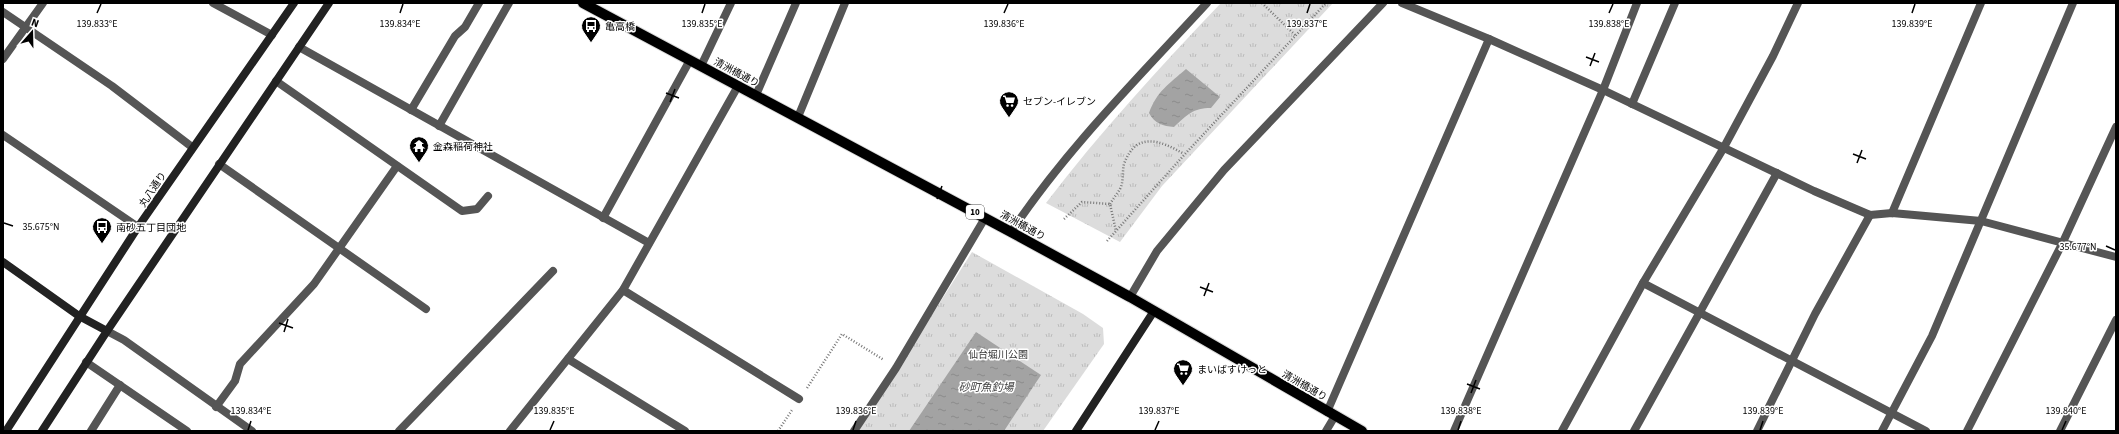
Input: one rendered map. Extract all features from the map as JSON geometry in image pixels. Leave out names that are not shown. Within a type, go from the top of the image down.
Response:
[{"type":"main road","name":"丸八通り","points":[[6,431],[138,227],[192,147],[294,3]]},
{"type":"main road","points":[[42,431],[106,331],[329,3]]},
{"type":"main road","name":"清洲橋通り","points":[[583,3],[1130,297],[1362,431]]},
{"type":"main road","points":[[3,262],[79,316],[106,331]]},
{"type":"main road","points":[[1076,431],[1154,311]]},
{"type":"street","points":[[3,59],[43,3]]},
{"type":"street","points":[[213,3],[272,35]]},
{"type":"street","points":[[411,110],[455,36],[465,27],[478,3]]},
{"type":"street","points":[[439,126],[509,3]]},
{"type":"street","points":[[701,66],[731,3]]},
{"type":"street","points":[[756,95],[796,3]]},
{"type":"street","points":[[798,118],[845,3]]},
{"type":"street","points":[[1011,232],[1029,204],[1065,159],[1207,3]]},
{"type":"street","points":[[1130,297],[1157,251],[1224,170],[1383,3]]},
{"type":"street","points":[[1402,3],[1489,38],[1603,90],[1724,149],[1870,215],[1892,213],[1981,221],[2063,242],[2116,258]]},
{"type":"street","points":[[1454,431],[1603,90],[1637,3]]},
{"type":"street","points":[[1632,104],[1676,3]]},
{"type":"street","points":[[1562,431],[1643,283],[1724,149],[1773,56],[1798,3]]},
{"type":"street","points":[[1892,213],[1981,3]]},
{"type":"street","points":[[1882,431],[1932,336],[2073,3]]},
{"type":"street","points":[[3,12],[112,86],[192,147]]},
{"type":"street","points":[[1326,431],[1331,414],[1489,38]]},
{"type":"street","points":[[299,47],[649,243]]},
{"type":"street","points":[[603,218],[690,60]]},
{"type":"street","points":[[276,81],[462,211],[477,209],[488,196]]},
{"type":"street","points":[[510,431],[622,290],[738,86]]},
{"type":"street","points":[[1967,431],[2063,242],[2116,127]]},
{"type":"street","points":[[3,135],[138,227]]},
{"type":"street","points":[[219,164],[426,310]]},
{"type":"street","points":[[216,407],[235,381],[240,364],[314,284],[397,166]]},
{"type":"street","points":[[1634,431],[1777,173]]},
{"type":"street","points":[[1757,431],[1815,314],[1870,215]]},
{"type":"street","points":[[854,431],[896,368],[985,218]]},
{"type":"street","points":[[399,431],[554,271]]},
{"type":"street","points":[[1643,283],[1700,312],[1791,362],[1926,431]]},
{"type":"street","points":[[622,290],[799,399]]},
{"type":"street","points":[[2060,431],[2116,320]]},
{"type":"street","points":[[106,331],[124,340],[216,407],[252,431]]},
{"type":"street","points":[[568,359],[685,431]]},
{"type":"street","points":[[86,362],[187,431]]},
{"type":"street","points":[[91,431],[120,384]]},
{"type":"path","points":[[1262,3],[1295,35]]},
{"type":"path","points":[[1107,241],[1184,154],[1326,3]]},
{"type":"path","points":[[1116,231],[1110,204],[1121,187],[1124,165],[1131,149],[1141,141],[1159,142],[1184,154]]},
{"type":"path","points":[[1064,219],[1082,202],[1110,204]]},
{"type":"path","points":[[778,431],[842,334],[896,368]]},
{"type":"green space","points":[[1221,3],[1333,3],[1162,186],[1120,242],[1046,203],[1131,100]]},
{"type":"green space","name":"仙台堀川公園","points":[[972,252],[1083,314],[1103,328],[1104,344],[1043,431],[858,431]]},
{"type":"water","points":[[1186,69],[1220,97],[1211,108],[1199,109],[1191,113],[1174,127],[1160,124],[1151,117],[1149,113],[1152,105],[1164,88]]},
{"type":"water","name":"砂町魚釣場","points":[[976,332],[1041,375],[1004,431],[909,431]]},
{"type":"place","name":"亀高橋","points":[[591,43]]},
{"type":"place","name":"セブン-イレブン","points":[[1009,118]]},
{"type":"place","name":"金森稲荷神社","points":[[419,163]]},
{"type":"place","name":"南砂五丁目団地","points":[[102,244]]},
{"type":"place","name":"まいばすけっと","points":[[1183,386]]}]
